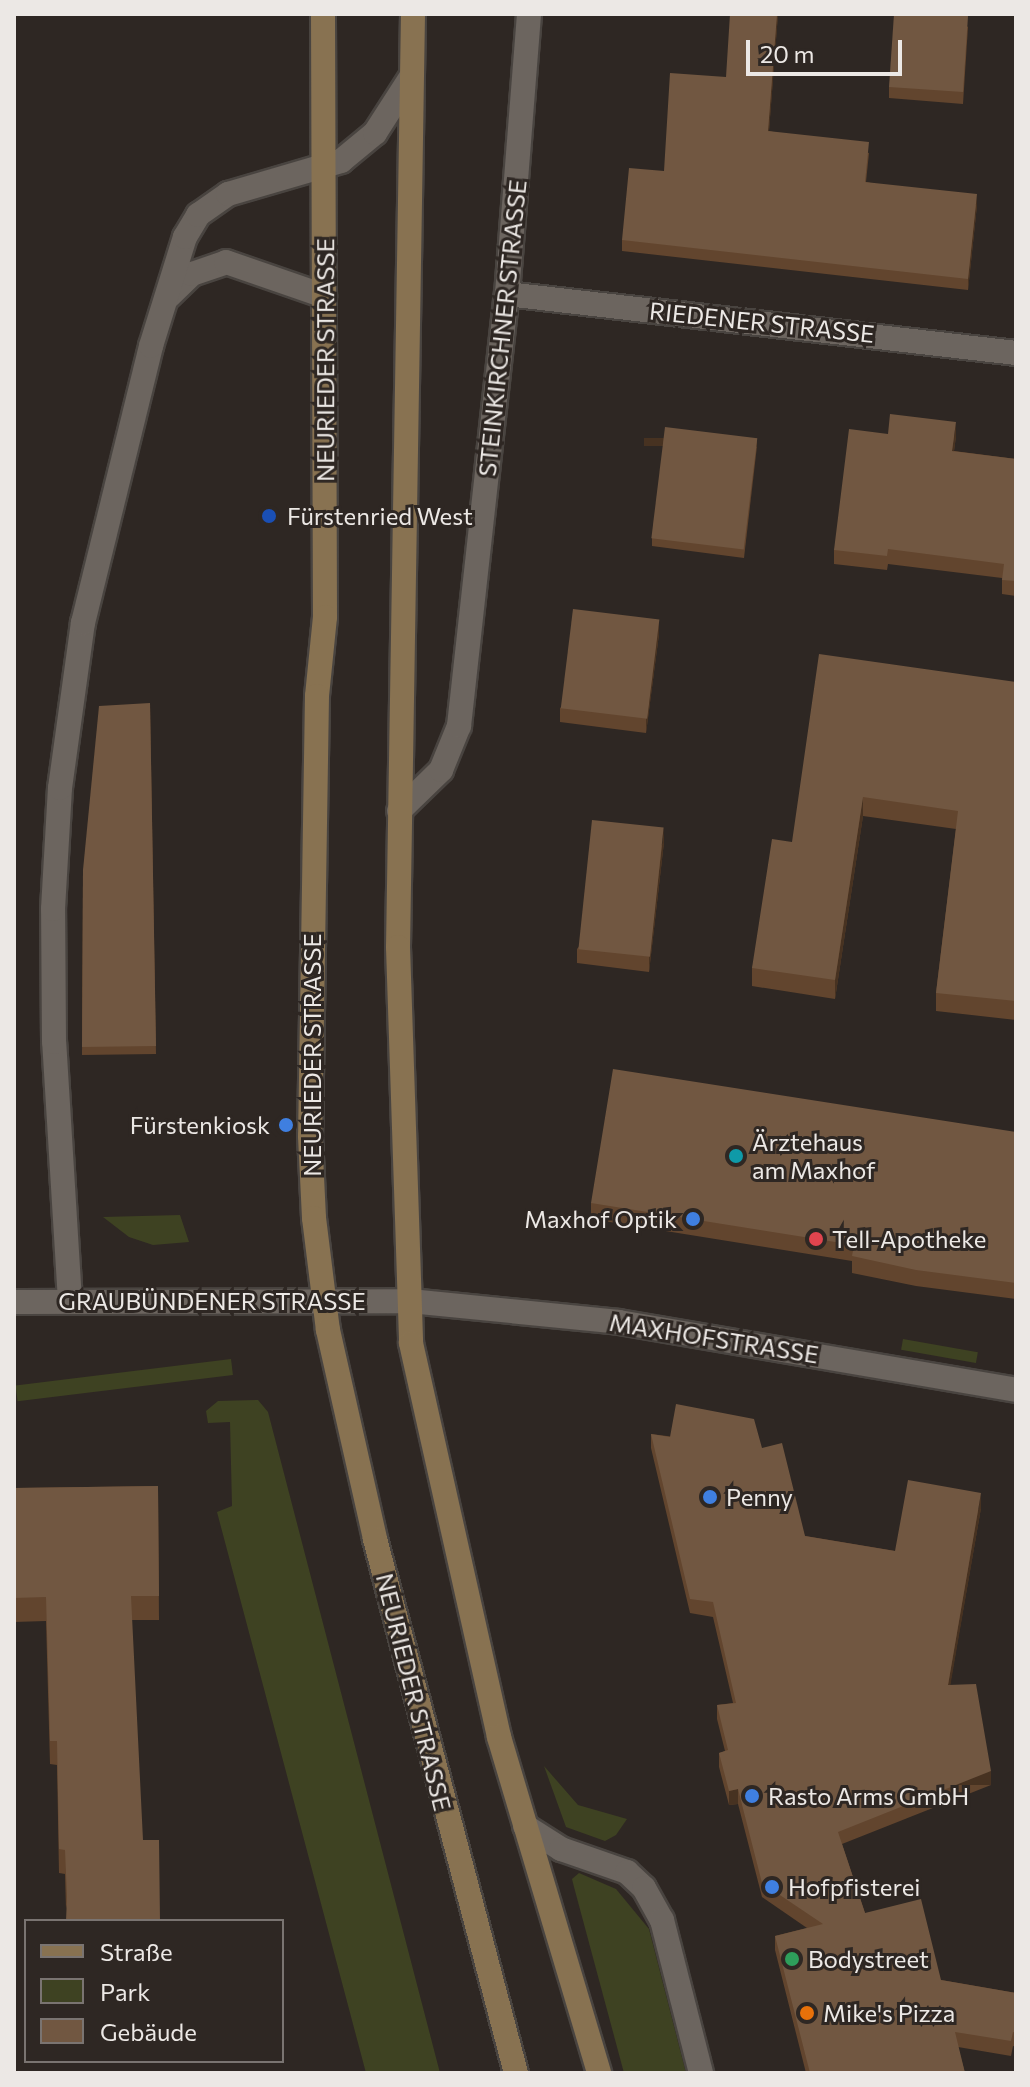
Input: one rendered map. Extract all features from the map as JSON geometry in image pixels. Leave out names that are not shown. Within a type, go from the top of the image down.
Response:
[{"type":"main road","name":"NEURIEDER STRASSE","points":[[323,14],[325,617],[317,696],[310,1122],[324,1300],[390,1600],[516,2073]]},
{"type":"main road","points":[[413,14],[399,811],[400,1079],[412,1238],[411,1343],[429,1435],[499,1737],[599,2073]]},
{"type":"street","name":"STEINKIRCHNER STRASSE","points":[[399,811],[441,770],[459,726],[507,294],[529,14]]},
{"type":"street","points":[[70,1301],[54,1042],[53,909],[60,788],[83,623],[115,480],[185,237],[212,201],[324,170],[375,133],[411,77]]},
{"type":"street","points":[[167,297],[192,274],[226,262],[324,296]]},
{"type":"street","name":"RIEDENER STRASSE","points":[[507,294],[1016,353]]},
{"type":"street","name":"GRAUBÜNDENER STRASSE","points":[[14,1302],[410,1301]]},
{"type":"street","name":"MAXHOFSTRASSE","points":[[410,1301],[619,1322],[1016,1390]]},
{"type":"street","points":[[525,1826],[561,1849],[627,1872],[644,1888],[662,1920],[701,2073]]},
{"type":"green space","points":[[180,1215],[189,1242],[153,1245],[129,1237],[103,1217]]},
{"type":"green space","points":[[903,1339],[978,1352],[976,1363],[901,1350]]},
{"type":"green space","points":[[231,1359],[233,1375],[18,1401],[16,1385]]},
{"type":"green space","points":[[258,1400],[268,1412],[440,2073],[366,2073],[217,1512],[232,1506],[230,1422],[208,1423],[206,1411],[218,1401]]},
{"type":"green space","points":[[544,1766],[578,1805],[627,1819],[616,1835],[605,1841],[566,1827]]},
{"type":"green space","points":[[579,1873],[616,1889],[649,1929],[686,2073],[624,2073],[572,1879]]},
{"type":"building","points":[[730,14],[777,14],[768,131],[869,142],[865,182],[977,194],[968,279],[622,240],[629,168],[664,171],[670,73],[726,77]]},
{"type":"building","points":[[894,14],[968,16],[963,92],[889,87]]},
{"type":"building","points":[[890,414],[956,422],[952,451],[1016,459],[1016,581],[1002,580],[1004,564],[888,549],[887,556],[834,550],[849,429],[888,434]]},
{"type":"building","points":[[665,427],[757,438],[744,549],[651,538]]},
{"type":"building","points":[[573,609],[659,620],[647,719],[561,708]]},
{"type":"building","points":[[819,654],[1016,682],[1016,1001],[936,993],[958,811],[863,797],[835,980],[752,968],[772,839],[792,842]]},
{"type":"building","points":[[150,703],[156,1046],[82,1047],[83,870],[99,706]]},
{"type":"building","points":[[592,820],[664,828],[650,957],[578,949]]},
{"type":"building","points":[[613,1069],[1016,1132],[1016,1283],[916,1270],[852,1256],[854,1245],[591,1203]]},
{"type":"building","points":[[676,1404],[754,1419],[762,1448],[782,1443],[805,1536],[895,1551],[908,1480],[981,1493],[948,1685],[976,1684],[991,1771],[838,1832],[865,1913],[921,1899],[941,1980],[1016,1993],[1016,2033],[1013,2032],[1011,2041],[955,2032],[965,2073],[810,2073],[775,1936],[823,1924],[762,1883],[738,1789],[729,1791],[719,1753],[728,1750],[717,1705],[736,1703],[713,1602],[690,1599],[651,1434],[670,1437]]},
{"type":"building","points":[[158,1486],[159,1596],[131,1596],[143,1840],[159,1840],[160,1919],[66,1919],[65,1850],[59,1849],[57,1741],[50,1741],[46,1597],[14,1598],[14,1488]]},
{"type":"place","name":"Fürstenried West","points":[[269,516]]},
{"type":"place","name":"Fürstenkiosk","points":[[286,1125]]},
{"type":"place","name":"Ärztehaus am Maxhof","points":[[736,1156]]},
{"type":"place","name":"Maxhof Optik","points":[[693,1219]]},
{"type":"place","name":"Tell-Apotheke","points":[[816,1239]]},
{"type":"place","name":"Penny","points":[[710,1497]]},
{"type":"place","name":"Rasto Arms GmbH","points":[[752,1796]]},
{"type":"place","name":"Hofpfisterei","points":[[772,1887]]},
{"type":"place","name":"Bodystreet","points":[[792,1959]]},
{"type":"place","name":"Mike's Pizza","points":[[807,2013]]}]
